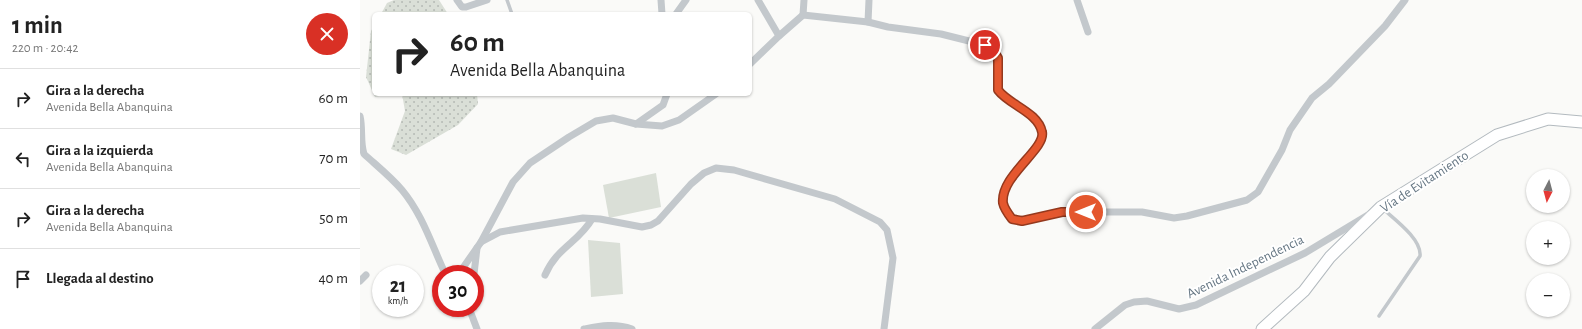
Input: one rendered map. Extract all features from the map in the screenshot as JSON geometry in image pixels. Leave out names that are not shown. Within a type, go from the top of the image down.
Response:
[{"type":"main road","name":"Vía de Evitamiento","points":[[1262,329],[1304,291],[1330,257],[1382,207],[1497,134],[1548,119],[1582,122]]},
{"type":"street","points":[[457,0],[462,7],[487,0]]},
{"type":"street","points":[[661,0],[662,12]]},
{"type":"street","points":[[677,12],[686,0]]},
{"type":"street","points":[[758,0],[779,36]]},
{"type":"street","points":[[752,62],[803,15],[804,0]]},
{"type":"street","points":[[868,22],[869,0]]},
{"type":"street","points":[[1077,0],[1088,32]]},
{"type":"street","points":[[803,15],[868,22],[888,27],[941,34],[985,45],[993,50],[998,58],[998,90],[1001,94],[1022,108],[1038,124],[1042,132],[1041,142],[1018,169],[1008,184],[1004,194],[1003,204],[1012,219],[1022,221],[1062,212],[1142,212],[1174,218],[1247,200],[1253,196],[1262,185],[1282,150],[1290,130],[1312,98],[1329,84],[1385,26],[1405,0]]},
{"type":"street","points":[[636,124],[663,105],[666,96]]},
{"type":"street","points":[[360,116],[362,124],[361,148],[364,154],[401,189],[412,205],[428,234],[444,271],[454,274],[460,272],[479,245],[513,182],[530,163],[596,121],[613,118],[636,124],[662,126],[679,120],[713,96]]},
{"type":"street","points":[[476,265],[479,245],[500,232],[583,218],[642,227],[651,225],[658,221],[691,184],[704,173],[716,168],[734,170],[835,199],[880,222],[887,230],[893,258],[884,329]]},
{"type":"street","name":"Avenida Independencia","points":[[1095,329],[1125,306],[1134,302],[1147,301],[1179,309],[1196,305],[1305,252],[1382,207]]},
{"type":"street","points":[[545,275],[554,259],[565,247],[586,229],[592,219]]},
{"type":"street","points":[[360,281],[366,275]]},
{"type":"street","points":[[472,317],[477,329]]},
{"type":"street","points":[[584,329],[604,325],[618,325],[632,329]]},
{"type":"lane","points":[[507,0],[511,12]]},
{"type":"lane","points":[[1379,316],[1420,256],[1421,252],[1413,237],[1382,207]]},
{"type":"shaded area","points":[[394,0],[439,0],[447,12],[382,12],[387,3]]},
{"type":"shaded area","points":[[372,29],[372,90],[366,77]]},
{"type":"shaded area","points":[[402,96],[477,96],[478,104],[458,125],[406,155],[391,149],[405,111]]},
{"type":"shaded area","points":[[656,173],[661,207],[609,218],[603,185]]},
{"type":"shaded area","points":[[588,240],[620,243],[623,294],[591,297]]},
{"type":"route","points":[[985,45],[993,50],[998,58],[998,90],[1001,94],[1022,108],[1038,124],[1042,132],[1041,142],[1018,169],[1008,184],[1004,194],[1003,204],[1009,215],[1012,219],[1022,221],[1062,212],[1086,212]]}]
